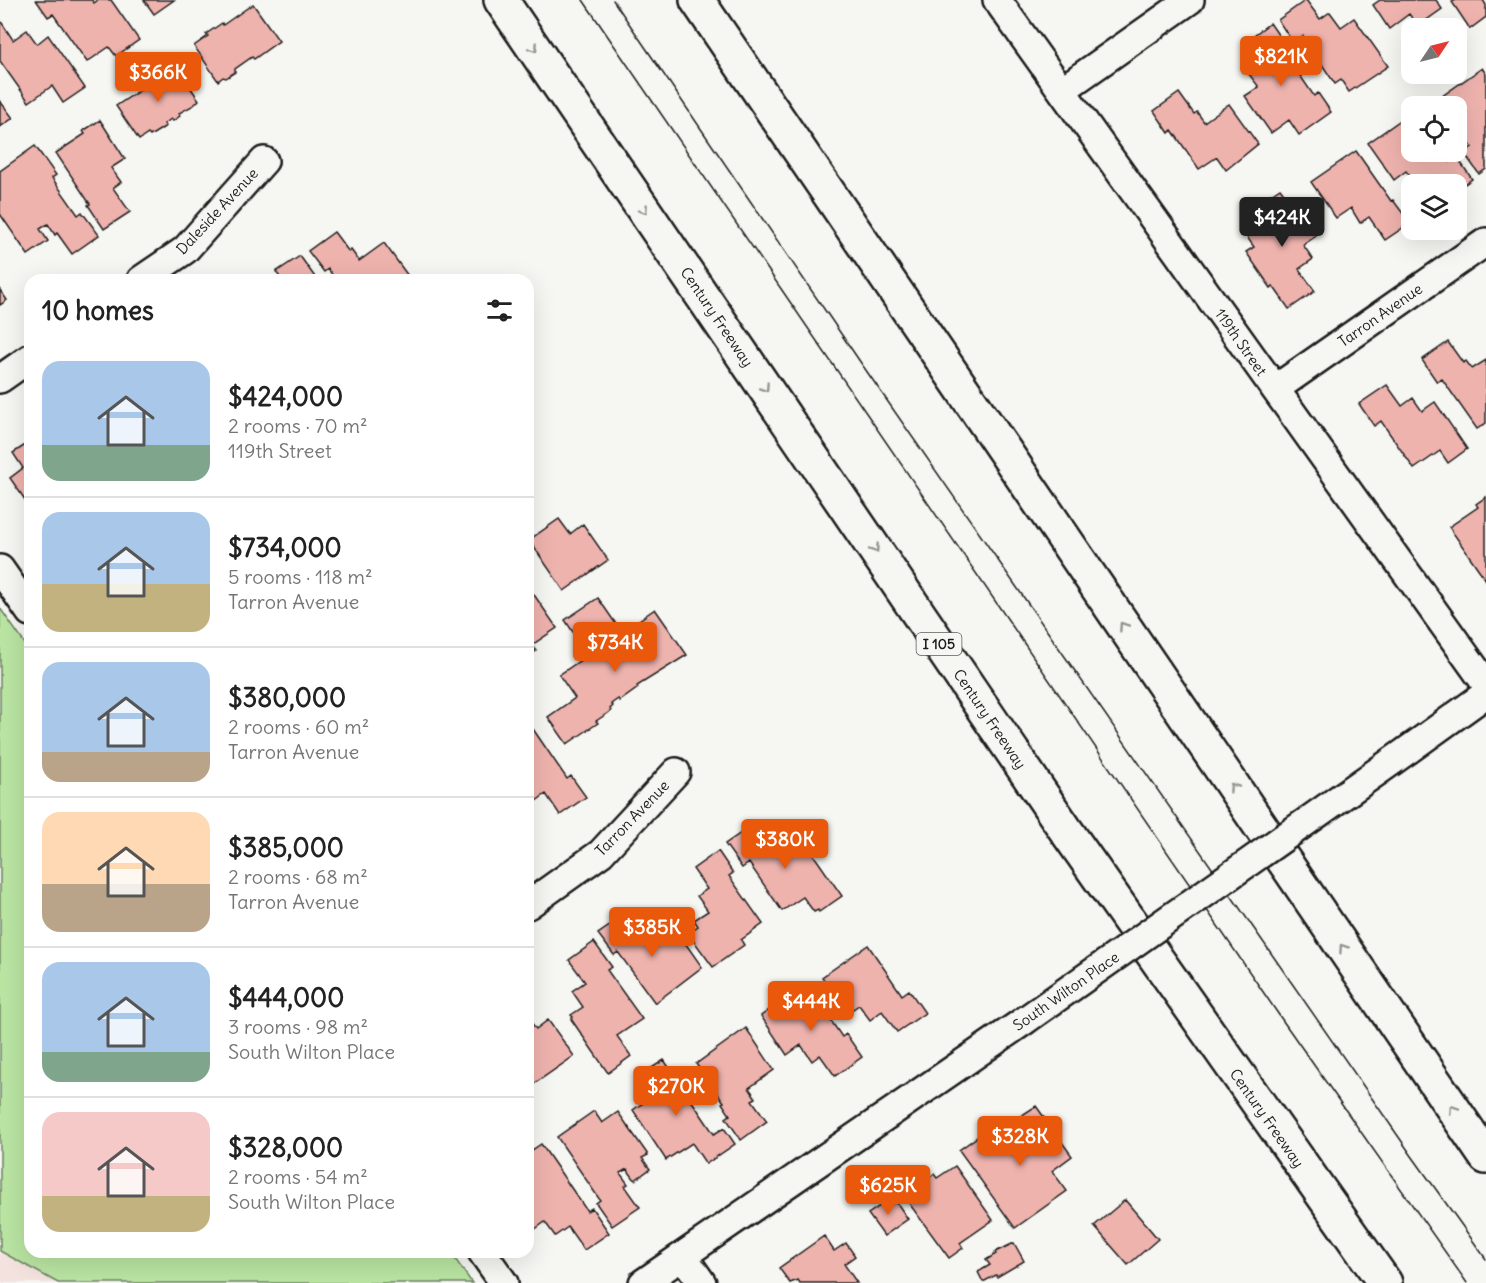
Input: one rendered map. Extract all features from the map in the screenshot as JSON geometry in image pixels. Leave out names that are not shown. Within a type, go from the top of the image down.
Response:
[{"type":"highway","name":"Century Freeway","points":[[501,0],[1065,829],[1385,1283]]},
{"type":"highway","points":[[697,0],[1486,1157]]},
{"type":"street","name":"119th Street","points":[[997,0],[1486,684]]},
{"type":"street","points":[[1062,90],[1190,0]]},
{"type":"street","name":"Daleside Avenue","points":[[150,274],[184,250],[264,161]]},
{"type":"street","name":"Tarron Avenue","points":[[1275,389],[1486,242]]},
{"type":"street","points":[[0,379],[24,362]]},
{"type":"street","points":[[0,569],[24,603]]},
{"type":"street","name":"South Wilton Place","points":[[643,1283],[1024,1021],[1486,694]]},
{"type":"street","name":"Tarron Avenue","points":[[534,901],[601,853],[676,772]]},
{"type":"street","points":[[683,1256],[702,1283]]},
{"type":"street","points":[[486,1258],[504,1283]]},
{"type":"shaded area","points":[[0,1252],[57,1283],[0,1283]]},
{"type":"green space","points":[[0,608],[24,642],[24,1258],[454,1258],[472,1283],[58,1283],[0,1251]]},
{"type":"building","points":[[36,0],[92,0],[94,3],[98,0],[111,0],[139,40],[116,56],[109,47],[87,62],[53,14],[48,17]]},
{"type":"building","points":[[144,0],[174,0],[154,14]]},
{"type":"building","points":[[1306,0],[1320,19],[1330,12],[1341,27],[1354,18],[1388,66],[1349,92],[1341,80],[1335,84],[1303,36],[1293,43],[1278,20]]},
{"type":"building","points":[[1380,0],[1436,0],[1442,9],[1429,18],[1412,18],[1409,14],[1389,29],[1373,5]]},
{"type":"building","points":[[1483,0],[1486,5],[1486,17],[1470,29],[1467,18],[1463,18],[1452,2]]},
{"type":"building","points":[[253,4],[279,41],[254,59],[252,57],[226,78],[223,77],[218,81],[194,46],[208,36],[206,34]]},
{"type":"building","points":[[0,20],[13,40],[27,30],[37,44],[48,35],[85,88],[63,103],[52,86],[29,102],[0,61]]},
{"type":"building","points":[[1270,23],[1288,49],[1284,52],[1314,96],[1318,93],[1331,112],[1299,135],[1289,120],[1271,133],[1245,96],[1259,87],[1248,73],[1262,63],[1246,41]]},
{"type":"building","points":[[175,65],[199,100],[179,113],[180,116],[173,121],[171,119],[164,124],[166,126],[139,140],[116,106],[146,86],[144,83]]},
{"type":"building","points":[[1482,68],[1486,74],[1486,169],[1479,174],[1467,157],[1467,151],[1472,147],[1467,140],[1467,96],[1442,96],[1459,84],[1467,84],[1467,79]]},
{"type":"building","points":[[1179,93],[1194,114],[1197,112],[1204,122],[1229,104],[1258,144],[1226,170],[1217,157],[1199,169],[1172,130],[1169,133],[1154,111]]},
{"type":"building","points":[[0,101],[13,118],[0,127]]},
{"type":"building","points":[[100,120],[125,159],[111,168],[121,182],[113,188],[130,212],[104,229],[56,153],[85,134],[83,131]]},
{"type":"building","points":[[1401,120],[1401,162],[1460,162],[1472,179],[1467,182],[1467,174],[1408,174],[1406,171],[1394,180],[1368,143]]},
{"type":"building","points":[[35,146],[56,175],[52,178],[78,215],[82,212],[99,235],[72,254],[48,224],[40,229],[48,241],[28,255],[0,214],[0,171]]},
{"type":"building","points":[[1356,151],[1391,201],[1393,200],[1401,211],[1401,229],[1385,240],[1369,217],[1360,223],[1351,208],[1336,218],[1311,182]]},
{"type":"building","points":[[1280,188],[1316,236],[1303,245],[1313,259],[1299,269],[1315,291],[1289,309],[1246,252],[1254,247],[1242,230],[1269,212],[1261,201]]},
{"type":"building","points":[[334,232],[359,261],[384,243],[407,274],[332,274],[328,269],[324,272],[308,251]]},
{"type":"building","points":[[300,256],[313,274],[278,274],[276,272]]},
{"type":"building","points":[[0,290],[7,300],[0,305]]},
{"type":"building","points":[[1448,342],[1463,363],[1466,361],[1472,369],[1486,360],[1486,423],[1477,429],[1442,379],[1437,382],[1422,360]]},
{"type":"building","points":[[1387,385],[1402,406],[1413,398],[1422,411],[1435,402],[1467,449],[1448,463],[1440,451],[1414,469],[1381,421],[1374,426],[1359,404]]},
{"type":"building","points":[[24,446],[24,498],[10,478],[23,468],[13,453]]},
{"type":"building","points":[[1486,497],[1486,580],[1449,527],[1478,507],[1476,504]]},
{"type":"building","points":[[559,519],[570,534],[583,524],[608,560],[564,591],[534,547],[534,536]]},
{"type":"building","points":[[534,595],[557,628],[534,644]]},
{"type":"building","points":[[598,598],[616,624],[583,647],[565,620]]},
{"type":"building","points":[[655,609],[687,655],[637,686],[638,688],[620,701],[618,699],[611,704],[613,706],[611,711],[596,721],[598,723],[567,744],[548,717],[575,698],[559,675]]},
{"type":"building","points":[[534,730],[567,779],[571,776],[586,797],[560,815],[546,794],[536,801],[534,798]]},
{"type":"building","points":[[754,824],[768,844],[780,836],[791,851],[802,843],[806,844],[842,896],[819,912],[818,910],[814,912],[803,897],[782,911],[749,863],[742,868],[725,844]]},
{"type":"building","points":[[718,851],[733,873],[729,876],[763,924],[741,940],[744,945],[713,967],[688,933],[698,926],[694,920],[708,911],[697,896],[707,889],[693,869]]},
{"type":"building","points":[[624,916],[639,937],[642,935],[649,945],[674,927],[702,967],[655,1003],[618,952],[614,955],[598,934]]},
{"type":"building","points":[[594,942],[612,967],[607,970],[642,1019],[617,1036],[631,1056],[608,1073],[571,1019],[573,1017],[571,1015],[583,1007],[572,991],[585,982],[569,960]]},
{"type":"building","points":[[868,945],[902,995],[909,990],[925,1013],[897,1032],[882,1011],[870,1020],[859,1005],[847,1013],[822,977]]},
{"type":"building","points":[[808,987],[842,1037],[846,1034],[862,1057],[835,1076],[820,1055],[812,1061],[801,1045],[787,1055],[761,1016],[783,1000],[785,1003]]},
{"type":"building","points":[[548,1020],[574,1056],[534,1084],[534,1026],[536,1029]]},
{"type":"building","points":[[746,1028],[774,1070],[749,1088],[756,1098],[752,1100],[767,1121],[741,1140],[726,1118],[730,1115],[722,1103],[724,1102],[696,1064]]},
{"type":"building","points":[[664,1060],[714,1134],[724,1128],[735,1144],[706,1164],[692,1143],[666,1160],[633,1110],[650,1098],[648,1095],[644,1097],[638,1088],[641,1086],[636,1078]]},
{"type":"building","points":[[1036,1106],[1072,1156],[1052,1171],[1067,1191],[1015,1228],[959,1150],[987,1130],[1003,1151],[1011,1146],[1006,1139],[1019,1130],[1013,1121]]},
{"type":"building","points":[[594,1111],[602,1123],[618,1112],[648,1155],[642,1158],[650,1169],[635,1180],[627,1169],[620,1173],[628,1184],[625,1186],[640,1207],[612,1226],[596,1203],[600,1200],[557,1137]]},
{"type":"building","points":[[541,1144],[587,1211],[592,1208],[609,1233],[584,1250],[568,1227],[555,1236],[545,1222],[534,1230],[534,1149]]},
{"type":"building","points":[[955,1166],[993,1220],[960,1243],[963,1248],[949,1258],[900,1191],[917,1178],[921,1183],[934,1174],[937,1178]]},
{"type":"building","points":[[893,1197],[908,1219],[884,1236],[868,1214]]},
{"type":"building","points":[[1125,1200],[1158,1239],[1128,1265],[1094,1226]]},
{"type":"building","points":[[824,1236],[834,1251],[846,1243],[855,1256],[844,1264],[857,1283],[800,1283],[798,1280],[790,1283],[779,1268]]},
{"type":"building","points":[[1014,1243],[1024,1261],[997,1277],[996,1275],[983,1282],[978,1272],[990,1265],[986,1260],[996,1254],[995,1252]]},
{"type":"tram line","points":[[583,0],[1283,1021],[1467,1283]]},
{"type":"tram line","points":[[613,0],[863,366],[1486,1259]]}]
